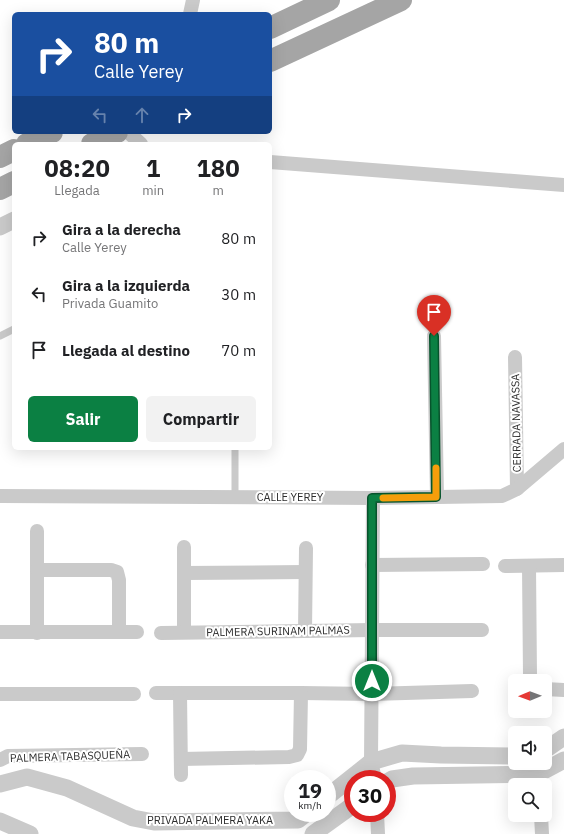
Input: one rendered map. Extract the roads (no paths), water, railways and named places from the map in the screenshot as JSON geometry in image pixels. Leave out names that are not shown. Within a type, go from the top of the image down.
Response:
[{"type":"main road","points":[[272,27],[329,0]]},
{"type":"main road","points":[[272,60],[401,0]]},
{"type":"main road","points":[[31,142],[48,134]]},
{"type":"main road","points":[[0,157],[12,151]]},
{"type":"main road","points":[[0,188],[12,183]]},
{"type":"street","points":[[190,12],[193,0]]},
{"type":"street","points":[[110,138],[131,142]]},
{"type":"street","points":[[272,162],[564,185]]},
{"type":"street","points":[[0,227],[12,221]]},
{"type":"street","points":[[434,336],[436,497]]},
{"type":"street","name":"CERRADA NAVASSA","points":[[515,357],[516,489]]},
{"type":"street","name":"CALLE YEREY","points":[[0,496],[372,498],[502,496],[516,489],[564,449]]},
{"type":"street","points":[[372,498],[371,762],[373,770]]},
{"type":"street","points":[[37,531],[37,632]]},
{"type":"street","points":[[184,547],[184,632]]},
{"type":"street","points":[[305,631],[306,548]]},
{"type":"street","points":[[372,565],[483,564]]},
{"type":"street","points":[[505,566],[564,565]]},
{"type":"street","points":[[528,566],[530,674]]},
{"type":"street","points":[[37,570],[111,570],[117,572],[119,580],[119,632]]},
{"type":"street","points":[[184,573],[305,572]]},
{"type":"street","name":"PALMERA SURINAM PALMAS","points":[[161,633],[482,630]]},
{"type":"street","points":[[0,632],[137,632]]},
{"type":"street","points":[[552,689],[564,690]]},
{"type":"street","points":[[156,693],[372,694],[472,691]]},
{"type":"street","points":[[180,693],[181,775]]},
{"type":"street","points":[[180,759],[289,757],[297,755],[300,749],[301,693]]},
{"type":"street","points":[[0,694],[134,694]]},
{"type":"street","points":[[552,745],[564,737]]},
{"type":"street","points":[[336,790],[371,762],[402,752],[441,756],[508,756]]},
{"type":"street","name":"PALMERA TABASQUEÑA","points":[[0,760],[8,756],[142,754]]},
{"type":"street","points":[[542,778],[564,760]]},
{"type":"street","points":[[396,778],[413,776],[508,779]]},
{"type":"street","name":"PRIVADA PALMERA YAKA","points":[[0,784],[26,777],[67,788],[133,818],[154,822],[284,820]]},
{"type":"street","points":[[312,834],[344,811]]},
{"type":"street","points":[[0,821],[30,834]]},
{"type":"street","points":[[378,822],[378,834]]},
{"type":"street","points":[[541,822],[542,834]]},
{"type":"lane","points":[[0,336],[12,330]]},
{"type":"lane","points":[[235,450],[235,497]]}]
